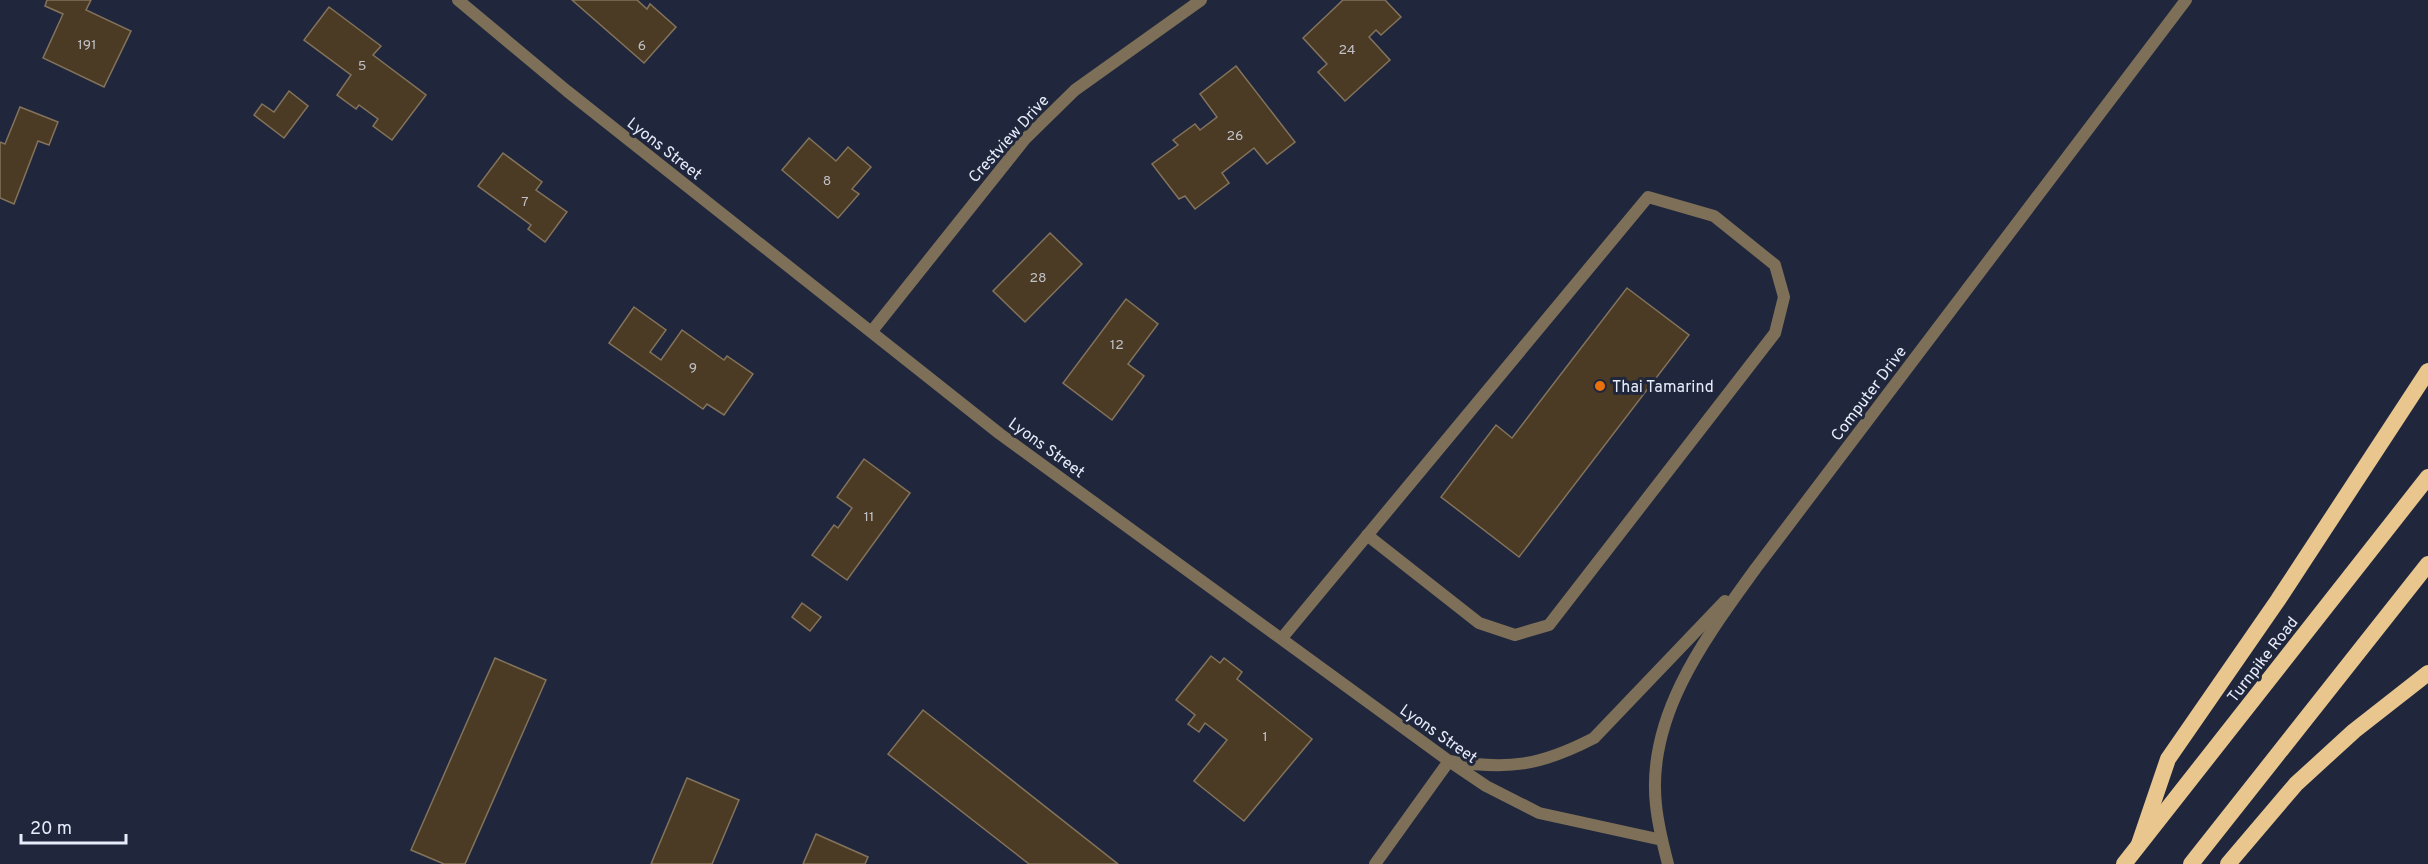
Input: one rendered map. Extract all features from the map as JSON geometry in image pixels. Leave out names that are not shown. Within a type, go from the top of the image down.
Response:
[{"type":"highway","points":[[2139,844],[2168,759],[2278,600],[2428,371]]},
{"type":"highway","name":"Turnpike Road","points":[[2124,864],[2428,477]]},
{"type":"highway","points":[[2191,864],[2428,564]]},
{"type":"highway","points":[[2228,864],[2296,784],[2354,731],[2428,673]]},
{"type":"street","name":"Lyons Street","points":[[458,0],[567,91],[1000,434],[1449,761],[1486,786],[1539,813],[1662,840]]},
{"type":"street","name":"Crestview Drive","points":[[872,331],[1025,139],[1076,90],[1201,0]]},
{"type":"street","name":"Computer Drive","points":[[1668,864],[1656,804],[1656,767],[1662,736],[1673,703],[1707,637],[1756,568],[2186,0]]},
{"type":"street","points":[[1282,638],[1367,535],[1648,197],[1714,216],[1775,266],[1784,297],[1775,333],[1549,625],[1515,635],[1479,623],[1367,535]]},
{"type":"street","points":[[1375,864],[1449,761],[1485,766],[1541,760],[1568,751],[1594,738],[1756,568]]},
{"type":"building","points":[[47,0],[91,0],[86,10],[131,31],[104,87],[43,58],[63,14],[45,6]]},
{"type":"building","points":[[572,0],[637,0],[647,9],[650,4],[676,27],[644,63]]},
{"type":"building","points":[[1343,0],[1385,0],[1401,17],[1381,35],[1376,30],[1369,37],[1390,60],[1345,101],[1318,72],[1327,64],[1303,38]]},
{"type":"building","points":[[329,7],[381,46],[373,55],[426,95],[392,140],[373,126],[378,119],[359,105],[356,109],[337,95],[351,75],[304,40]]},
{"type":"building","points":[[1236,66],[1295,142],[1267,164],[1254,148],[1222,173],[1229,183],[1195,209],[1185,196],[1179,199],[1152,164],[1178,145],[1173,140],[1195,124],[1200,130],[1217,117],[1200,94]]},
{"type":"building","points":[[289,91],[308,106],[284,138],[254,115],[262,104],[274,112]]},
{"type":"building","points":[[20,107],[58,122],[49,145],[38,141],[14,204],[0,198],[0,142],[5,144]]},
{"type":"building","points":[[809,138],[836,161],[848,147],[871,167],[852,189],[859,194],[838,218],[782,170]]},
{"type":"building","points":[[503,153],[542,182],[536,190],[567,212],[545,242],[528,229],[531,225],[478,186]]},
{"type":"building","points":[[1050,233],[1082,264],[1025,322],[993,291]]},
{"type":"building","points":[[1627,288],[1689,335],[1519,557],[1441,497],[1496,425],[1512,438]]},
{"type":"building","points":[[1126,299],[1158,324],[1128,364],[1144,376],[1112,420],[1063,383]]},
{"type":"building","points":[[634,307],[666,330],[650,352],[661,360],[682,330],[724,360],[727,356],[753,374],[724,415],[707,404],[703,409],[609,343]]},
{"type":"building","points":[[864,459],[910,493],[847,580],[812,555],[834,525],[838,528],[852,508],[837,497]]},
{"type":"building","points":[[802,603],[821,617],[810,631],[792,617]]},
{"type":"building","points":[[1211,656],[1220,663],[1224,658],[1242,672],[1237,679],[1312,739],[1244,821],[1194,781],[1227,740],[1205,723],[1199,732],[1188,724],[1195,715],[1176,700]]},
{"type":"building","points":[[495,658],[546,680],[465,864],[444,864],[411,850]]},
{"type":"building","points":[[923,710],[1118,864],[1029,864],[888,754]]},
{"type":"building","points":[[687,778],[739,800],[712,864],[651,864]]},
{"type":"building","points":[[816,834],[868,857],[865,864],[803,864]]},
{"type":"place","name":"Thai Tamarind","points":[[1600,386]]}]
